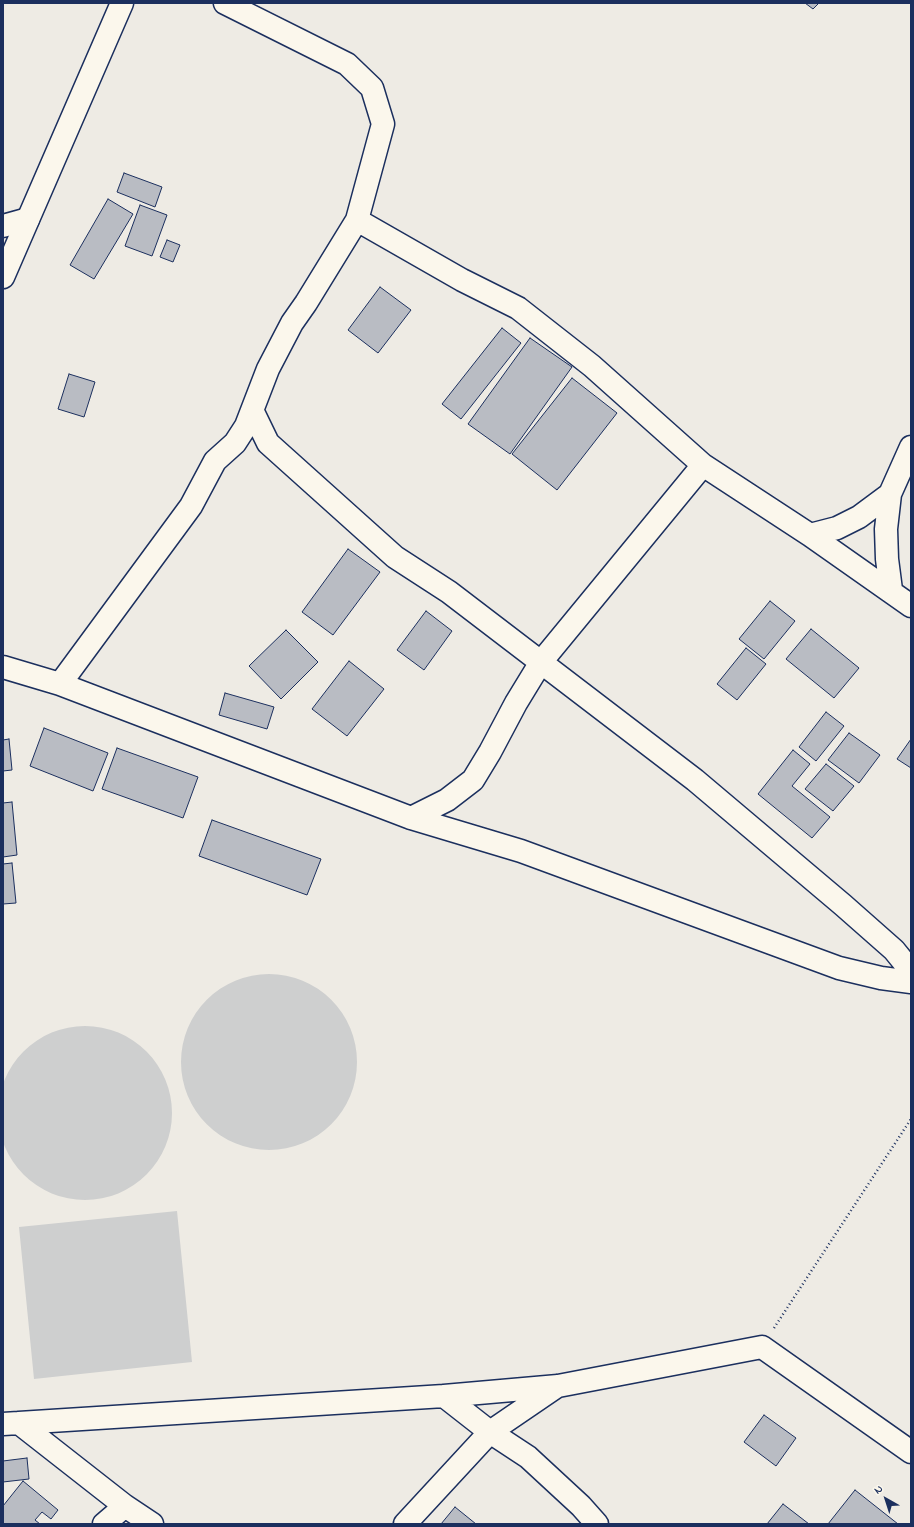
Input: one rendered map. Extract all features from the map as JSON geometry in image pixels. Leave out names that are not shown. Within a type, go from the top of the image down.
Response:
[{"type":"street","points":[[3,277],[122,3]]},
{"type":"street","points":[[60,684],[191,506],[215,462],[235,443],[252,412],[268,369],[292,323],[357,220],[383,124],[372,88],[346,64],[225,3]]},
{"type":"street","points":[[3,226],[28,219]]},
{"type":"street","points":[[357,220],[462,280],[518,308],[592,366],[703,465],[810,535],[891,590],[911,606]]},
{"type":"street","points":[[252,412],[268,443],[395,557],[449,592],[701,785],[894,950],[911,971]]},
{"type":"street","points":[[235,443],[268,443]]},
{"type":"street","points":[[891,590],[887,559],[886,528],[890,494],[911,446]]},
{"type":"street","points":[[411,818],[447,800],[473,780],[490,752],[516,702],[541,662],[703,465]]},
{"type":"street","points":[[810,535],[836,528],[859,517],[890,494]]},
{"type":"street","points":[[3,667],[60,684],[411,818],[521,851],[839,968],[881,978],[911,982]]},
{"type":"street","points":[[11,1424],[444,1396],[558,1386],[762,1347],[911,1452]]},
{"type":"street","points":[[405,1524],[490,1432],[558,1386]]},
{"type":"street","points":[[444,1396],[490,1432],[528,1458],[581,1506],[597,1524]]},
{"type":"street","points":[[11,1424],[152,1524]]},
{"type":"street","points":[[104,1524],[125,1506]]},
{"type":"path","points":[[762,1347],[911,1119]]},
{"type":"shaded area","points":[[269,974],[286,976],[303,981],[325,994],[337,1006],[353,1036],[357,1062],[355,1079],[350,1096],[337,1118],[325,1130],[295,1146],[269,1150],[252,1148],[235,1143],[213,1130],[201,1118],[185,1088],[181,1062],[183,1045],[188,1028],[201,1006],[213,994],[243,978]]},
{"type":"shaded area","points":[[94,1026],[118,1032],[134,1040],[147,1051],[158,1064],[166,1080],[171,1096],[171,1130],[166,1146],[158,1162],[147,1175],[134,1186],[110,1197],[94,1200],[76,1200],[60,1197],[36,1186],[23,1175],[12,1162],[4,1146],[-1,1130],[-2,1104],[1,1088],[12,1064],[23,1051],[36,1040],[52,1032],[68,1027]]},
{"type":"shaded area","points":[[177,1211],[192,1362],[34,1379],[19,1227]]},
{"type":"building","points":[[805,3],[819,3],[813,9]]},
{"type":"building","points":[[124,173],[162,187],[155,207],[117,192]]},
{"type":"building","points":[[108,199],[133,214],[94,279],[70,265]]},
{"type":"building","points":[[140,205],[167,215],[152,256],[125,246]]},
{"type":"building","points":[[167,240],[180,245],[173,262],[160,257]]},
{"type":"building","points":[[380,287],[411,310],[378,353],[348,330]]},
{"type":"building","points":[[502,328],[521,343],[461,419],[442,404]]},
{"type":"building","points":[[530,338],[572,367],[510,454],[468,424]]},
{"type":"building","points":[[69,374],[95,382],[84,417],[58,409]]},
{"type":"building","points":[[572,378],[617,413],[557,490],[512,454]]},
{"type":"building","points":[[348,549],[380,572],[333,635],[302,612]]},
{"type":"building","points":[[770,601],[795,621],[764,659],[739,639]]},
{"type":"building","points":[[426,611],[452,631],[424,670],[397,650]]},
{"type":"building","points":[[811,629],[859,668],[834,698],[786,659]]},
{"type":"building","points":[[286,630],[318,662],[281,699],[249,666]]},
{"type":"building","points":[[746,648],[766,664],[737,700],[717,684]]},
{"type":"building","points":[[349,661],[384,689],[347,736],[312,709]]},
{"type":"building","points":[[225,693],[274,707],[267,729],[219,715]]},
{"type":"building","points":[[826,712],[844,726],[816,761],[799,747]]},
{"type":"building","points":[[44,728],[108,753],[93,791],[30,766]]},
{"type":"building","points":[[849,733],[880,755],[859,783],[828,760]]},
{"type":"building","points":[[9,739],[12,770],[3,771],[3,740]]},
{"type":"building","points":[[911,739],[911,768],[897,759]]},
{"type":"building","points":[[117,748],[198,777],[183,818],[102,789]]},
{"type":"building","points":[[793,750],[810,764],[792,786],[830,817],[812,838],[758,794]]},
{"type":"building","points":[[826,764],[854,786],[833,811],[805,789]]},
{"type":"building","points":[[12,802],[17,855],[3,857],[3,803]]},
{"type":"building","points":[[212,820],[321,859],[307,895],[199,856]]},
{"type":"building","points":[[12,863],[16,903],[3,904],[3,864]]},
{"type":"building","points":[[764,1415],[796,1438],[776,1466],[744,1442]]},
{"type":"building","points":[[27,1458],[29,1479],[3,1482],[3,1461]]},
{"type":"building","points":[[23,1481],[58,1510],[51,1519],[42,1512],[35,1520],[40,1524],[3,1524],[3,1506]]},
{"type":"building","points":[[855,1490],[898,1524],[828,1524]]},
{"type":"building","points":[[783,1504],[809,1524],[767,1524]]},
{"type":"building","points":[[455,1507],[476,1524],[441,1524]]}]
